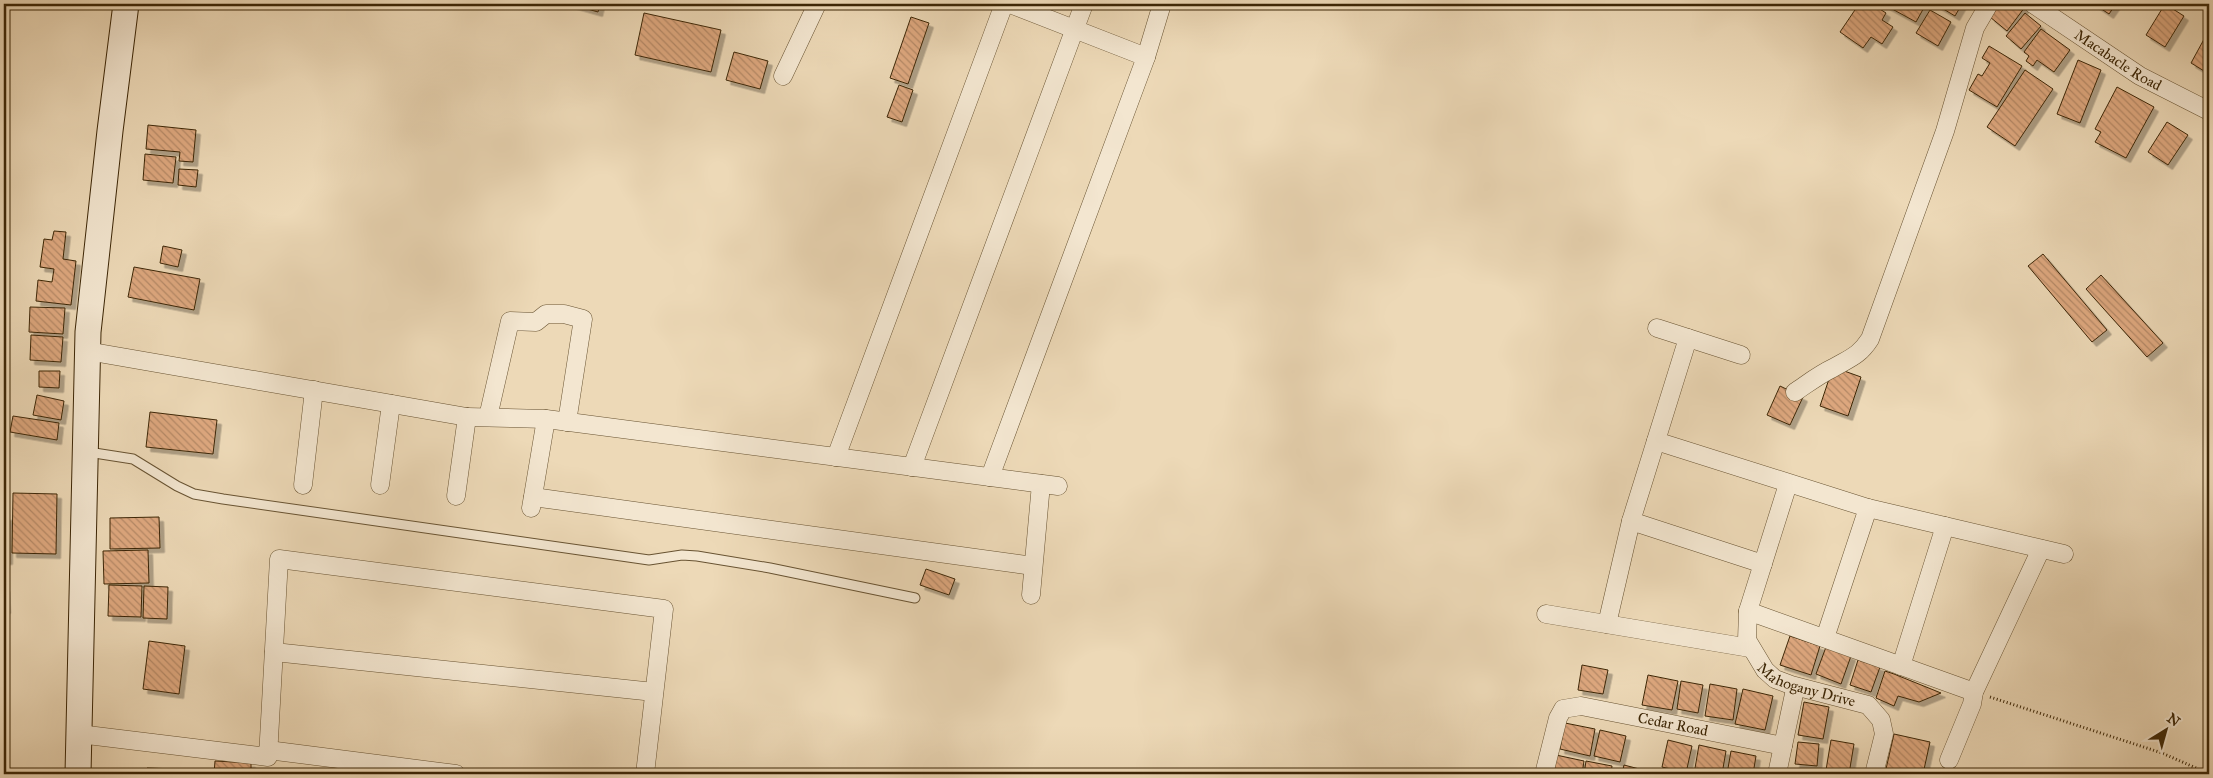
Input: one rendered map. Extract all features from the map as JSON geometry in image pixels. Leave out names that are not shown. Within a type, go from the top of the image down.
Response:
[{"type":"street","points":[[78,774],[88,351],[110,131],[126,4]]},
{"type":"street","points":[[783,76],[818,4]]},
{"type":"street","points":[[836,457],[1004,4]]},
{"type":"street","points":[[1010,4],[1146,57]]},
{"type":"street","points":[[912,467],[1076,30],[1084,4]]},
{"type":"street","points":[[990,477],[1146,57],[1162,4]]},
{"type":"street","points":[[1795,392],[1832,368],[1854,358],[1863,350],[1870,339],[1945,131],[1975,28],[1989,4]]},
{"type":"street","name":"Macabacle Road","points":[[2032,4],[2140,76],[2209,111]]},
{"type":"street","points":[[488,418],[510,321],[536,322],[546,314],[564,314],[583,319],[567,422]]},
{"type":"street","points":[[1657,328],[1741,355]]},
{"type":"street","points":[[1608,624],[1632,521],[1688,338]]},
{"type":"street","points":[[88,351],[468,417],[567,422],[1050,485],[1033,566],[1030,595]]},
{"type":"street","points":[[303,484],[314,390]]},
{"type":"street","points":[[380,485],[391,404]]},
{"type":"street","points":[[456,496],[468,417]]},
{"type":"street","points":[[546,420],[532,503],[1033,566]]},
{"type":"street","points":[[1656,442],[1868,508],[2064,554]]},
{"type":"street","name":"Mahogany Drive","points":[[1788,484],[1748,611],[1747,640],[1750,648],[1765,670],[1775,679],[1791,686],[1868,705],[1881,720],[1884,734],[1874,774]]},
{"type":"street","points":[[1825,638],[1868,508]]},
{"type":"street","points":[[1632,521],[1763,564]]},
{"type":"street","points":[[1901,666],[1945,526]]},
{"type":"street","points":[[1949,760],[1972,704],[1974,692],[2041,549]]},
{"type":"street","points":[[79,734],[268,757],[279,559],[664,609],[644,774]]},
{"type":"street","points":[[1748,611],[1974,692]]},
{"type":"street","points":[[1546,614],[1750,648]]},
{"type":"street","points":[[274,652],[654,692]]},
{"type":"street","name":"Mahogany Drive","points":[[1778,774],[1794,694]]},
{"type":"street","name":"Cedar Road","points":[[1544,774],[1558,718],[1563,710],[1581,706],[1783,746]]},
{"type":"street","points":[[268,750],[456,774]]},
{"type":"lane","points":[[85,452],[133,460],[194,494],[648,560],[682,555],[697,556],[770,568],[915,598]]},
{"type":"path","points":[[1974,692],[2162,754],[2196,768],[2203,774]]},
{"type":"building","points":[[570,4],[600,4],[598,12]]},
{"type":"building","points":[[1859,4],[1872,4],[1886,13],[1882,20],[1893,27],[1882,44],[1871,37],[1863,48],[1840,32]]},
{"type":"building","points":[[1883,4],[1926,4],[1916,22]]},
{"type":"building","points":[[1935,4],[1962,4],[1955,16]]},
{"type":"building","points":[[2001,4],[2021,4],[2025,7],[2007,31],[1990,17]]},
{"type":"building","points":[[2094,4],[2116,4],[2109,14]]},
{"type":"building","points":[[2165,4],[2184,16],[2165,47],[2146,35]]},
{"type":"building","points":[[1930,10],[1951,22],[1938,46],[1916,33]]},
{"type":"building","points":[[644,13],[721,30],[711,72],[635,55]]},
{"type":"building","points":[[2025,13],[2041,26],[2021,49],[2006,36]]},
{"type":"building","points":[[911,17],[929,23],[908,84],[890,78]]},
{"type":"building","points":[[2041,29],[2070,50],[2054,72],[2037,60],[2033,66],[2026,61],[2029,56],[2024,52]]},
{"type":"building","points":[[2209,30],[2209,74],[2191,63]]},
{"type":"building","points":[[1989,46],[2022,66],[1997,107],[1969,90],[1978,74],[1982,76],[1990,63],[1982,58]]},
{"type":"building","points":[[734,52],[768,61],[760,89],[726,80]]},
{"type":"building","points":[[2078,60],[2101,70],[2080,123],[2057,114]]},
{"type":"building","points":[[2025,70],[2053,89],[2015,146],[1987,127]]},
{"type":"building","points":[[899,85],[913,90],[902,122],[887,117]]},
{"type":"building","points":[[2117,87],[2154,107],[2126,158],[2095,142],[2101,132],[2095,129]]},
{"type":"building","points":[[2167,122],[2188,135],[2168,165],[2148,152]]},
{"type":"building","points":[[148,125],[196,130],[193,162],[179,161],[180,152],[146,149]]},
{"type":"building","points":[[145,154],[176,157],[173,183],[143,180]]},
{"type":"building","points":[[179,169],[198,170],[196,187],[178,185]]},
{"type":"building","points":[[54,231],[66,232],[63,259],[76,261],[71,305],[36,301],[38,280],[52,282],[54,269],[40,267],[44,239],[52,240]]},
{"type":"building","points":[[163,246],[182,250],[178,267],[160,263]]},
{"type":"building","points":[[2043,254],[2107,330],[2092,342],[2028,266]]},
{"type":"building","points":[[134,267],[200,279],[194,310],[128,297]]},
{"type":"building","points":[[2101,275],[2163,343],[2147,357],[2086,289]]},
{"type":"building","points":[[30,307],[65,308],[63,334],[29,332]]},
{"type":"building","points":[[31,335],[63,337],[61,362],[30,360]]},
{"type":"building","points":[[1833,367],[1861,377],[1848,416],[1820,406]]},
{"type":"building","points":[[39,371],[60,371],[59,388],[39,387]]},
{"type":"building","points":[[1780,386],[1803,397],[1790,425],[1767,415]]},
{"type":"building","points":[[37,395],[64,401],[61,420],[33,415]]},
{"type":"building","points":[[150,412],[217,420],[213,454],[146,447]]},
{"type":"building","points":[[13,416],[59,423],[57,440],[10,432]]},
{"type":"building","points":[[13,493],[57,494],[56,554],[12,553]]},
{"type":"building","points":[[4,516],[8,516],[8,560],[4,560]]},
{"type":"building","points":[[159,517],[160,548],[110,549],[110,518]]},
{"type":"building","points":[[148,550],[149,583],[104,584],[103,551]]},
{"type":"building","points":[[926,569],[955,579],[949,595],[920,585]]},
{"type":"building","points":[[109,585],[142,586],[141,617],[108,616]]},
{"type":"building","points":[[144,586],[168,587],[167,619],[143,618]]},
{"type":"building","points":[[5,587],[6,609],[4,609]]},
{"type":"building","points":[[1790,636],[1820,646],[1811,675],[1780,665]]},
{"type":"building","points":[[149,641],[185,646],[179,694],[143,689]]},
{"type":"building","points":[[1826,647],[1851,656],[1841,684],[1816,674]]},
{"type":"building","points":[[1858,660],[1880,667],[1871,692],[1850,685]]},
{"type":"building","points":[[1582,665],[1608,670],[1603,694],[1578,690]]},
{"type":"building","points":[[1885,671],[1941,693],[1919,702],[1898,696],[1894,706],[1876,698]]},
{"type":"building","points":[[1648,675],[1678,681],[1672,710],[1642,705]]},
{"type":"building","points":[[1681,681],[1703,685],[1698,713],[1677,709]]},
{"type":"building","points":[[1710,684],[1737,689],[1733,720],[1705,716]]},
{"type":"building","points":[[1743,689],[1773,696],[1765,730],[1735,724]]},
{"type":"building","points":[[1804,702],[1829,707],[1823,739],[1798,735]]},
{"type":"building","points":[[1565,723],[1595,729],[1590,756],[1560,749]]},
{"type":"building","points":[[1600,730],[1626,736],[1620,762],[1594,756]]},
{"type":"building","points":[[1894,734],[1930,742],[1923,774],[1907,774],[1886,769]]},
{"type":"building","points":[[1668,740],[1692,746],[1686,773],[1662,767]]},
{"type":"building","points":[[1831,740],[1854,744],[1849,774],[1826,770]]},
{"type":"building","points":[[1798,742],[1819,744],[1817,766],[1795,764]]},
{"type":"building","points":[[1699,745],[1726,751],[1722,774],[1694,774]]},
{"type":"building","points":[[1731,751],[1756,756],[1753,774],[1727,774]]},
{"type":"building","points":[[1556,755],[1584,761],[1582,774],[1552,774]]},
{"type":"building","points":[[215,761],[251,763],[251,774],[214,774]]},
{"type":"building","points":[[1586,761],[1612,766],[1611,774],[1584,774]]},
{"type":"building","points":[[1624,765],[1647,771],[1646,774],[1622,774]]},
{"type":"building","points":[[147,768],[177,769],[177,774],[147,774]]},
{"type":"building","points":[[90,770],[139,772],[139,774],[90,774]]}]
